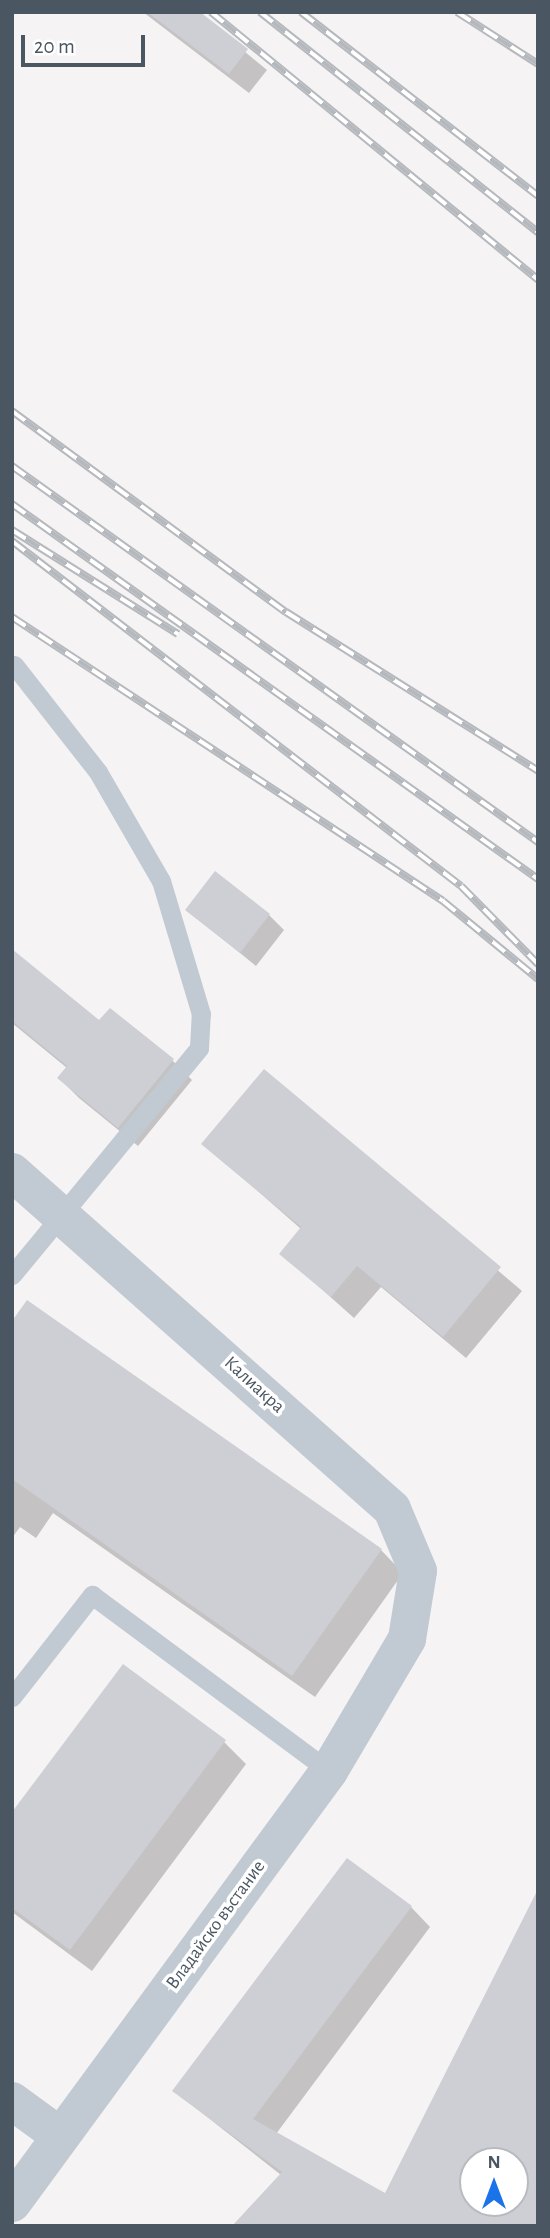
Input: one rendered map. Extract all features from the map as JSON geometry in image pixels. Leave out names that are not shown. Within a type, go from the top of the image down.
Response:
[{"type":"street","name":"Калиакра","points":[[12,1172],[64,1213],[392,1509],[418,1571],[407,1639]]},
{"type":"street","name":"Владайско въстание","points":[[12,2203],[329,1771],[407,1639]]},
{"type":"street","points":[[12,2101],[60,2136]]},
{"type":"lane","points":[[12,1275],[199,1048],[201,1014],[161,881],[98,772],[14,665]]},
{"type":"lane","points":[[12,1697],[92,1595],[329,1771]]},
{"type":"building","points":[[147,12],[200,12],[248,49],[229,74]]},
{"type":"building","points":[[215,871],[270,914],[240,953],[185,910]]},
{"type":"building","points":[[12,949],[99,1020],[110,1008],[174,1059],[118,1128],[57,1078],[67,1066],[12,1021]]},
{"type":"building","points":[[264,1069],[501,1267],[443,1337],[357,1266],[331,1297],[279,1254],[301,1227],[201,1144]]},
{"type":"building","points":[[27,1300],[382,1549],[292,1676],[12,1479],[12,1321]]},
{"type":"building","points":[[123,1664],[226,1740],[70,1950],[12,1908],[12,1812]]},
{"type":"building","points":[[347,1858],[412,1906],[253,2119],[385,2193],[538,1889],[538,2226],[232,2226],[282,2172],[172,2091]]},
{"type":"railway","points":[[211,12],[538,280]]},
{"type":"railway","points":[[260,12],[538,232]]},
{"type":"railway","points":[[301,12],[538,196]]},
{"type":"railway","points":[[457,12],[538,64]]},
{"type":"railway","points":[[12,411],[286,612],[538,771]]},
{"type":"railway","points":[[12,466],[538,842]]},
{"type":"railway","points":[[12,504],[538,879]]},
{"type":"railway","points":[[12,530],[178,634]]},
{"type":"railway","points":[[12,541],[461,886],[538,964]]},
{"type":"railway","points":[[12,617],[443,901],[538,979]]}]
